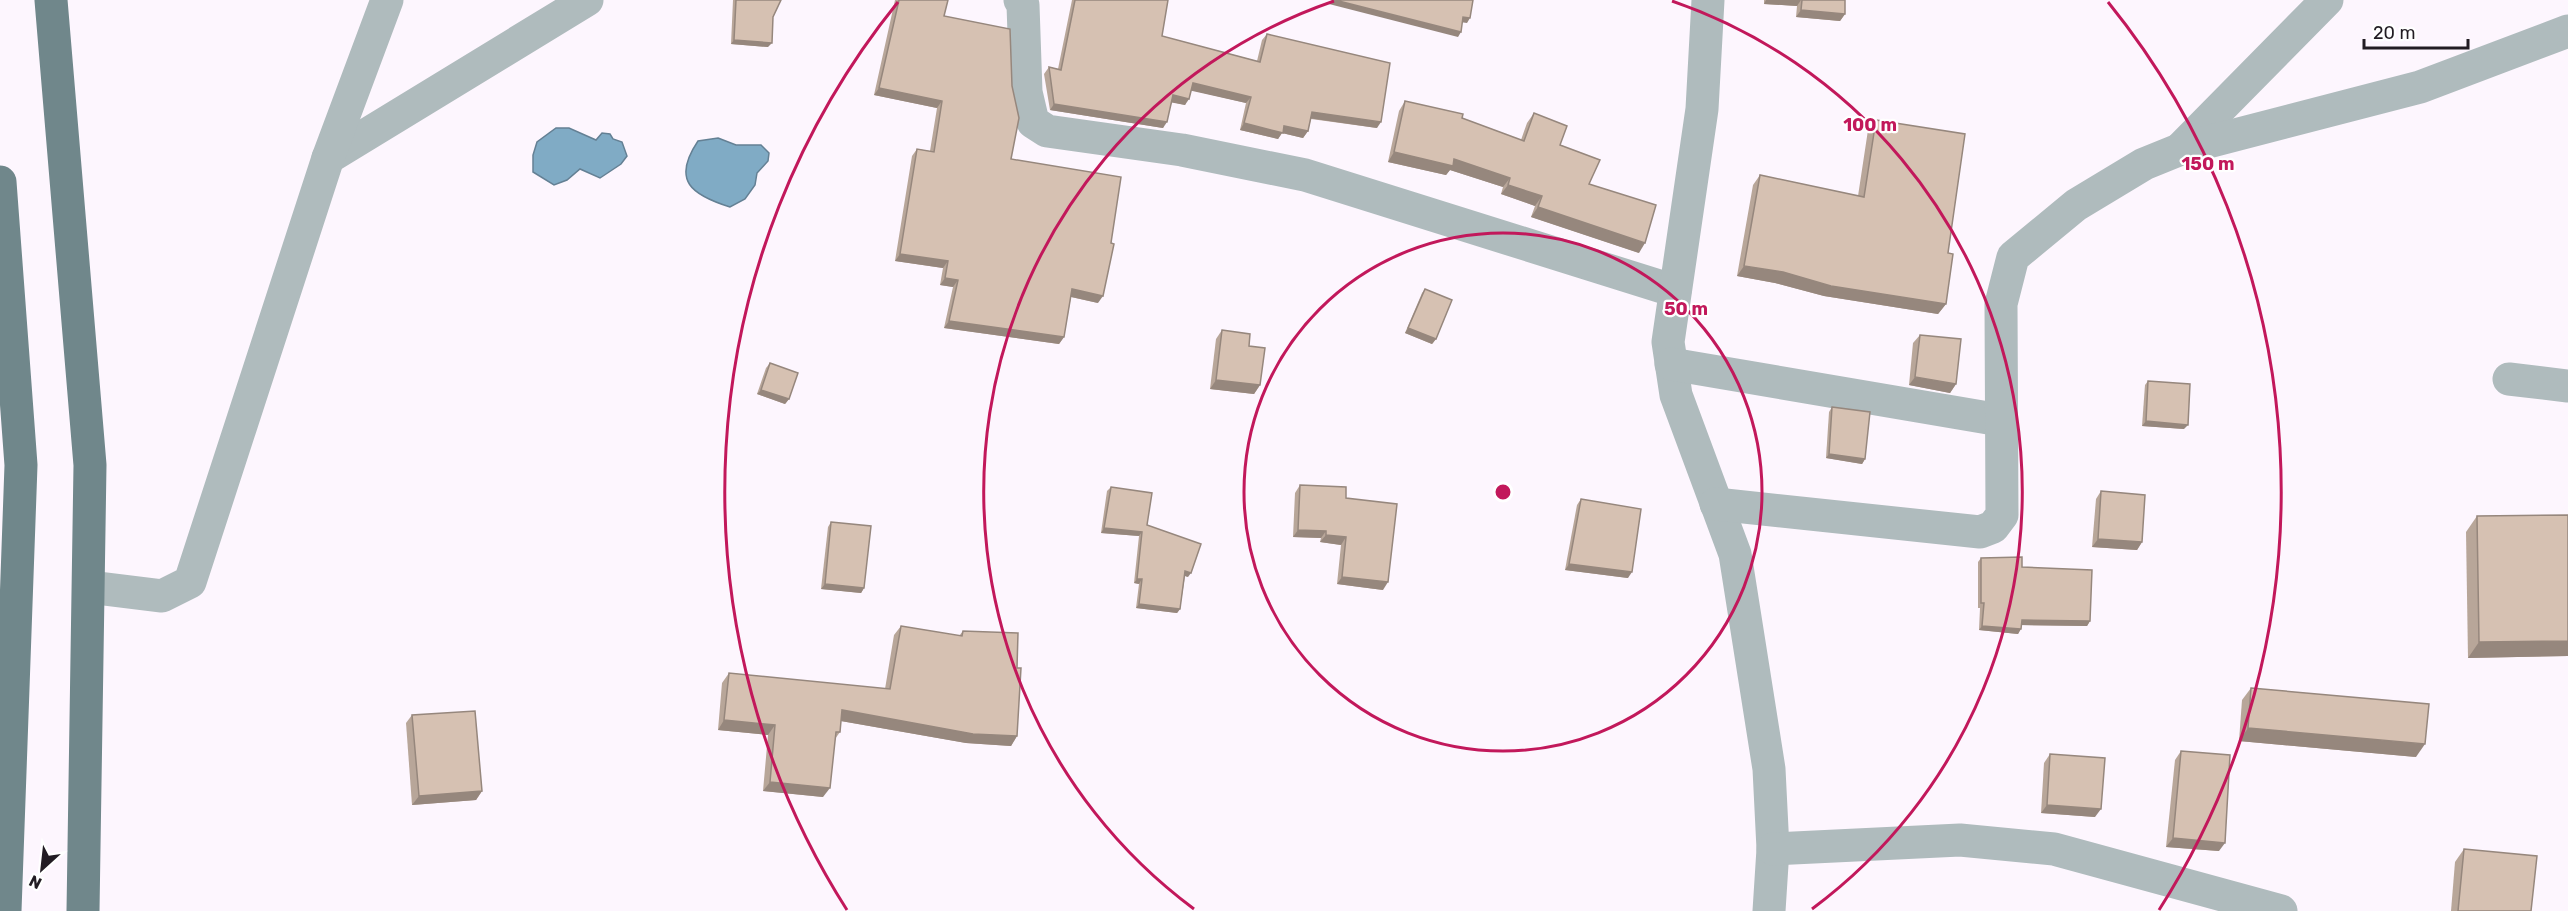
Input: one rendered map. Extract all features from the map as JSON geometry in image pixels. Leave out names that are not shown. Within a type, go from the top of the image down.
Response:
[{"type":"main road","points":[[51,0],[90,465],[83,911]]},
{"type":"main road","points":[[0,182],[21,465],[3,894]]},
{"type":"street","points":[[88,587],[162,596],[190,582],[328,158],[387,0]]},
{"type":"street","points":[[328,158],[587,0]]},
{"type":"street","points":[[1020,0],[1023,5],[1026,92],[1033,122],[1047,131],[1182,150],[1305,175],[1675,291]]},
{"type":"street","points":[[1708,0],[1702,109],[1668,342],[1676,394],[1735,554],[1769,769],[1773,849],[1769,911]]},
{"type":"street","points":[[2181,149],[2327,0]]},
{"type":"street","points":[[1716,504],[1980,532],[1993,526],[2002,515],[2001,304],[2013,257],[2076,205],[2144,164],[2181,149],[2420,87],[2568,31]]},
{"type":"street","points":[[1671,364],[2000,420]]},
{"type":"street","points":[[2509,379],[2568,386]]},
{"type":"street","points":[[1773,849],[1960,840],[2054,849],[2281,911]]},
{"type":"water","points":[[556,128],[569,128],[596,140],[602,133],[610,134],[613,139],[622,142],[627,156],[621,164],[600,178],[580,169],[567,180],[554,185],[533,172],[533,155],[537,142]]},
{"type":"water","points":[[718,138],[736,145],[761,145],[769,153],[768,161],[757,173],[755,185],[745,199],[730,207],[696,191],[686,176],[686,166],[698,141]]},
{"type":"building","points":[[736,0],[781,0],[773,17],[772,43],[734,40]]},
{"type":"building","points":[[899,0],[948,0],[944,16],[1010,29],[1012,86],[1019,118],[1011,159],[1121,177],[1111,243],[1114,244],[1103,296],[1072,289],[1064,337],[949,321],[958,280],[945,278],[948,261],[900,254],[917,149],[934,152],[942,101],[879,88]]},
{"type":"building","points":[[1075,0],[1168,0],[1162,36],[1260,62],[1267,34],[1390,63],[1381,122],[1312,112],[1308,131],[1284,126],[1283,133],[1244,123],[1251,97],[1193,83],[1189,99],[1173,95],[1167,122],[1054,104],[1049,67],[1061,70]]},
{"type":"building","points":[[1335,0],[1473,0],[1470,18],[1463,17],[1461,32]]},
{"type":"building","points":[[1802,0],[1845,0],[1845,14],[1801,10]]},
{"type":"building","points":[[1405,101],[1463,114],[1462,118],[1524,141],[1534,113],[1567,126],[1560,145],[1600,160],[1589,184],[1656,205],[1645,243],[1538,207],[1542,196],[1508,185],[1510,178],[1454,159],[1453,166],[1394,152]]},
{"type":"building","points":[[1876,120],[1965,134],[1948,253],[1953,254],[1946,304],[1831,286],[1783,272],[1744,266],[1760,175],[1864,197]]},
{"type":"building","points":[[1425,289],[1452,300],[1436,339],[1408,328]]},
{"type":"building","points":[[1222,330],[1250,334],[1249,346],[1265,348],[1260,385],[1216,380]]},
{"type":"building","points":[[1920,335],[1961,339],[1956,384],[1915,377]]},
{"type":"building","points":[[770,363],[798,373],[789,399],[761,390]]},
{"type":"building","points":[[2148,381],[2190,384],[2188,425],[2146,421]]},
{"type":"building","points":[[1832,407],[1870,412],[1865,459],[1829,454]]},
{"type":"building","points":[[1300,485],[1346,487],[1346,498],[1397,504],[1388,582],[1342,577],[1346,537],[1326,535],[1326,531],[1298,530]]},
{"type":"building","points":[[1111,487],[1152,493],[1147,525],[1201,544],[1191,573],[1185,571],[1180,609],[1139,604],[1142,579],[1137,579],[1142,532],[1104,528]]},
{"type":"building","points":[[2101,491],[2145,495],[2142,542],[2098,539]]},
{"type":"building","points":[[1581,499],[1641,509],[1632,572],[1569,564]]},
{"type":"building","points":[[2568,515],[2568,641],[2479,642],[2477,516]]},
{"type":"building","points":[[831,522],[871,526],[864,588],[825,584]]},
{"type":"building","points":[[2022,557],[2022,567],[2092,570],[2090,621],[2022,620],[2021,629],[1982,626],[1984,603],[1981,603],[1981,558]]},
{"type":"building","points":[[901,626],[962,636],[963,631],[1018,633],[1017,668],[1021,668],[1017,736],[973,734],[842,710],[840,732],[836,732],[830,788],[770,782],[775,725],[724,720],[729,673],[890,689]]},
{"type":"building","points":[[2251,688],[2429,704],[2425,744],[2248,728]]},
{"type":"building","points":[[475,711],[482,791],[419,796],[412,715]]},
{"type":"building","points":[[2181,751],[2230,755],[2225,843],[2173,838]]},
{"type":"building","points":[[2050,754],[2105,758],[2101,809],[2047,805]]},
{"type":"building","points":[[2464,849],[2537,856],[2531,911],[2458,911]]}]
